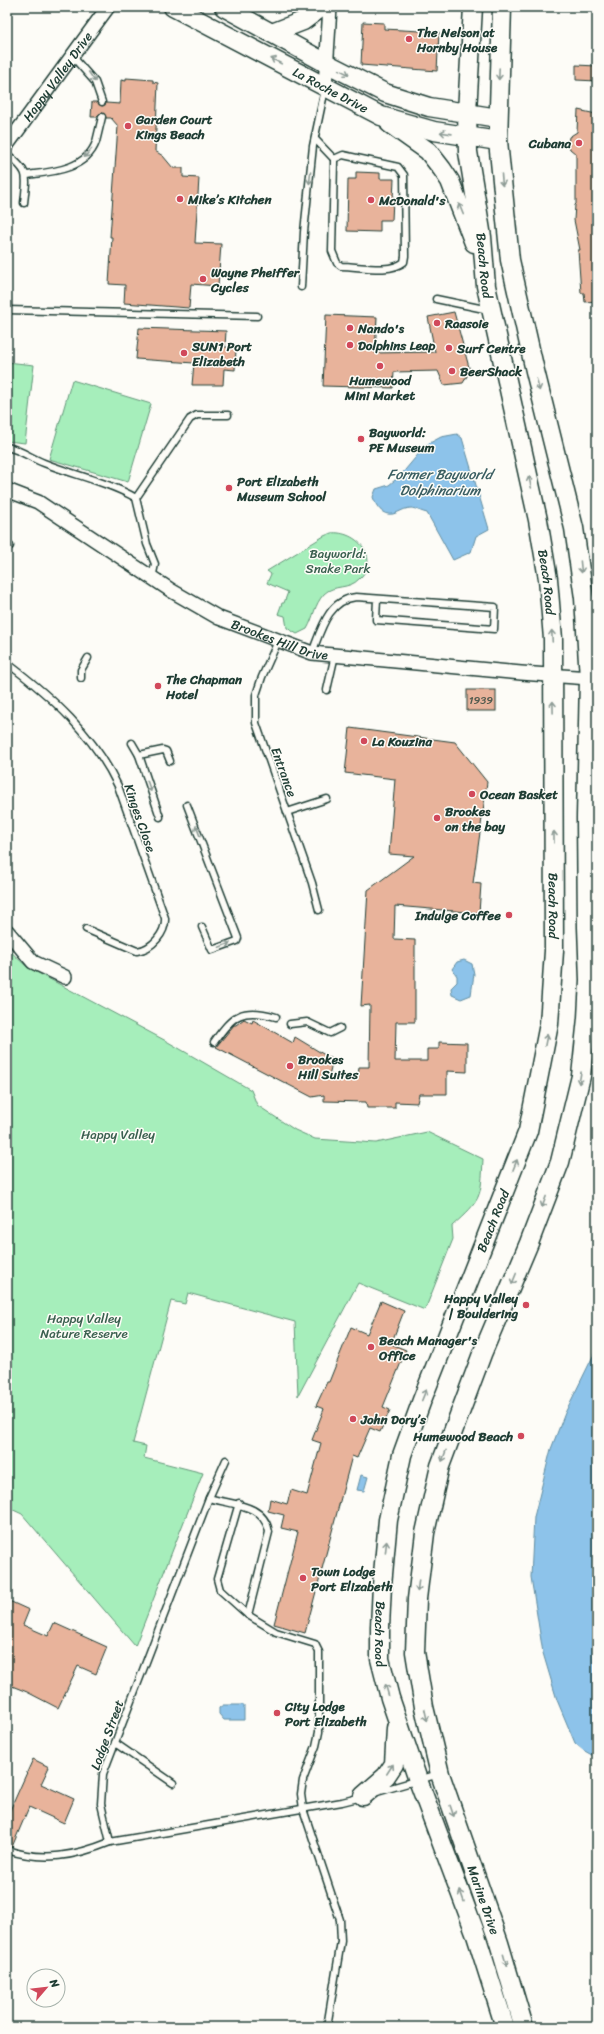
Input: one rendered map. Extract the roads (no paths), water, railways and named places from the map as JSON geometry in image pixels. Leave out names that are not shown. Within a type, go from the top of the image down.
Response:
[{"type":"main road","name":"La Roche Drive","points":[[173,7],[381,116],[416,128],[498,141]]},
{"type":"main road","name":"La Roche Drive","points":[[224,7],[326,63],[385,93],[408,101],[443,110],[467,112],[498,118]]},
{"type":"main road","points":[[272,33],[303,21],[322,7]]},
{"type":"main road","name":"Beach Road","points":[[418,1780],[385,1682],[380,1659],[382,1585],[388,1520],[402,1455],[528,1131],[549,1024],[554,951],[552,631],[544,550],[490,310],[486,286],[482,238],[468,152],[467,112],[474,7]]},
{"type":"main road","name":"Beach Road","points":[[440,1774],[424,1707],[415,1652],[417,1599],[425,1533],[440,1466],[482,1354],[529,1243],[560,1162],[581,1076],[589,980],[586,818],[589,678],[584,598],[578,551],[530,353],[510,260],[498,141],[502,7]]},
{"type":"main road","points":[[381,116],[428,151],[450,181],[471,232],[486,286]]},
{"type":"main road","points":[[502,361],[530,353]]},
{"type":"main road","points":[[363,1796],[386,1776],[394,1764],[397,1719]]},
{"type":"main road","name":"Marine Drive","points":[[440,1774],[500,1942],[524,2027]]},
{"type":"main road","name":"Marine Drive","points":[[418,1780],[476,1932],[505,2027]]},
{"type":"street","name":"Happy Valley Drive","points":[[7,145],[73,57],[108,7]]},
{"type":"street","points":[[325,87],[330,7]]},
{"type":"street","name":"Brookes Hill Drive","points":[[7,490],[38,502],[172,591],[219,618],[312,653],[589,678]]},
{"type":"street","points":[[7,931],[33,962],[65,977]]},
{"type":"lane","points":[[73,57],[95,82],[102,102]]},
{"type":"lane","points":[[301,287],[304,232],[315,139],[325,87]]},
{"type":"lane","points":[[26,175],[65,169],[81,160],[95,143],[102,118]]},
{"type":"lane","points":[[315,139],[334,159],[332,251],[334,258],[341,266],[389,268],[398,266],[404,262],[406,256],[404,175],[398,167],[343,155],[334,159]]},
{"type":"lane","points":[[7,154],[21,166],[26,175],[24,203]]},
{"type":"lane","points":[[436,299],[490,310]]},
{"type":"lane","points":[[7,310],[257,316]]},
{"type":"lane","points":[[136,498],[190,419],[197,415],[228,415]]},
{"type":"lane","points":[[7,447],[24,451],[42,462],[125,491],[136,498],[147,544],[155,564],[152,578]]},
{"type":"lane","points":[[312,653],[321,628],[336,604],[349,598],[377,599],[495,606],[494,629],[376,620],[377,599]]},
{"type":"lane","name":"Entrance","points":[[278,641],[262,677],[256,695],[256,723],[312,883],[319,910]]},
{"type":"lane","points":[[327,690],[335,655]]},
{"type":"lane","points":[[81,678],[81,670],[88,658]]},
{"type":"lane","name":"Kinges Close","points":[[7,663],[42,689],[64,711],[86,735],[108,766],[120,793],[165,918],[164,930],[153,943],[136,951],[86,929]]},
{"type":"lane","points":[[132,743],[139,755],[160,816]]},
{"type":"lane","points":[[139,755],[164,750],[170,761]]},
{"type":"lane","points":[[287,812],[327,799]]},
{"type":"lane","points":[[187,806],[238,938],[237,941],[212,950],[202,927]]},
{"type":"lane","points":[[214,1042],[228,1022],[239,1015],[264,1014],[276,1017]]},
{"type":"lane","points":[[290,1024],[307,1022],[330,1033],[340,1028]]},
{"type":"lane","name":"Lodge Street","points":[[110,1842],[101,1804],[103,1774],[209,1498],[226,1460]]},
{"type":"lane","points":[[209,1498],[239,1504],[255,1512],[265,1522],[268,1532],[248,1615]]},
{"type":"lane","points":[[239,1504],[217,1579],[220,1590],[248,1615],[276,1632],[315,1644],[317,1646],[319,1732],[316,1746],[303,1780],[301,1794],[303,1809],[340,1920],[341,1941],[327,2027]]},
{"type":"lane","points":[[115,1743],[173,1783]]},
{"type":"lane","points":[[7,1850],[52,1857],[85,1852],[110,1842],[303,1809],[363,1796],[440,1774]]},
{"type":"water","name":"Former Bayworld Dolphinarium","points":[[457,434],[462,438],[489,529],[476,536],[471,552],[453,560],[427,513],[409,508],[389,514],[380,510],[373,497],[376,489],[389,485],[400,476],[426,445],[441,437]]},
{"type":"water","points":[[464,960],[472,964],[474,974],[471,995],[461,999],[452,995],[451,988],[457,982],[457,976],[452,969],[457,962]]},
{"type":"water","points":[[597,1348],[597,1758],[583,1750],[575,1743],[557,1700],[543,1653],[531,1577],[534,1517],[551,1449],[565,1413]]},
{"type":"water","points":[[361,1475],[368,1477],[364,1491],[357,1490]]},
{"type":"water","points":[[223,1705],[244,1705],[244,1720],[224,1720],[219,1714],[219,1708]]},
{"type":"place","name":"The Nelson at Hornby House","points":[[409,39]]},
{"type":"place","name":"Garden Court Kings Beach","points":[[128,126]]},
{"type":"place","name":"Cubana","points":[[579,143]]},
{"type":"place","name":"Mike’s Kitchen","points":[[180,199]]},
{"type":"place","name":"McDonald's","points":[[371,200]]},
{"type":"place","name":"Wayne Pheiffer Cycles","points":[[203,279]]},
{"type":"place","name":"Raasoie","points":[[437,323]]},
{"type":"place","name":"Nando's","points":[[350,328]]},
{"type":"place","name":"Dolphins Leap","points":[[350,345]]},
{"type":"place","name":"Surf Centre","points":[[449,348]]},
{"type":"place","name":"SUN1 Port Elizabeth","points":[[184,353]]},
{"type":"place","name":"Humewood Mini Market","points":[[380,366]]},
{"type":"place","name":"BeerShack","points":[[452,371]]},
{"type":"place","name":"Bayworld: PE Museum","points":[[361,439]]},
{"type":"place","name":"Port Elizabeth Museum School","points":[[229,488]]},
{"type":"place","name":"The Chapman Hotel","points":[[158,686]]},
{"type":"place","name":"La Kouzina","points":[[364,741]]},
{"type":"place","name":"Ocean Basket","points":[[472,794]]},
{"type":"place","name":"Brookes on the bay","points":[[437,818]]},
{"type":"place","name":"Indulge Coffee","points":[[509,915]]},
{"type":"place","name":"Brookes Hill Suites","points":[[290,1066]]},
{"type":"place","name":"Happy Valley | Bouldering","points":[[526,1305]]},
{"type":"place","name":"Beach Manager's Office","points":[[371,1347]]},
{"type":"place","name":"John Dory’s","points":[[353,1419]]},
{"type":"place","name":"Humewood Beach","points":[[521,1436]]},
{"type":"place","name":"Town Lodge Port Elizabeth","points":[[303,1578]]},
{"type":"place","name":"City Lodge Port Elizabeth","points":[[277,1713]]},
{"type":"park label","name":"Bayworld: Snake Park","points":[[338,560]]},
{"type":"park label","name":"Happy Valley","points":[[118,1134]]},
{"type":"park label","name":"Happy Valley Nature Reserve","points":[[84,1326]]}]
